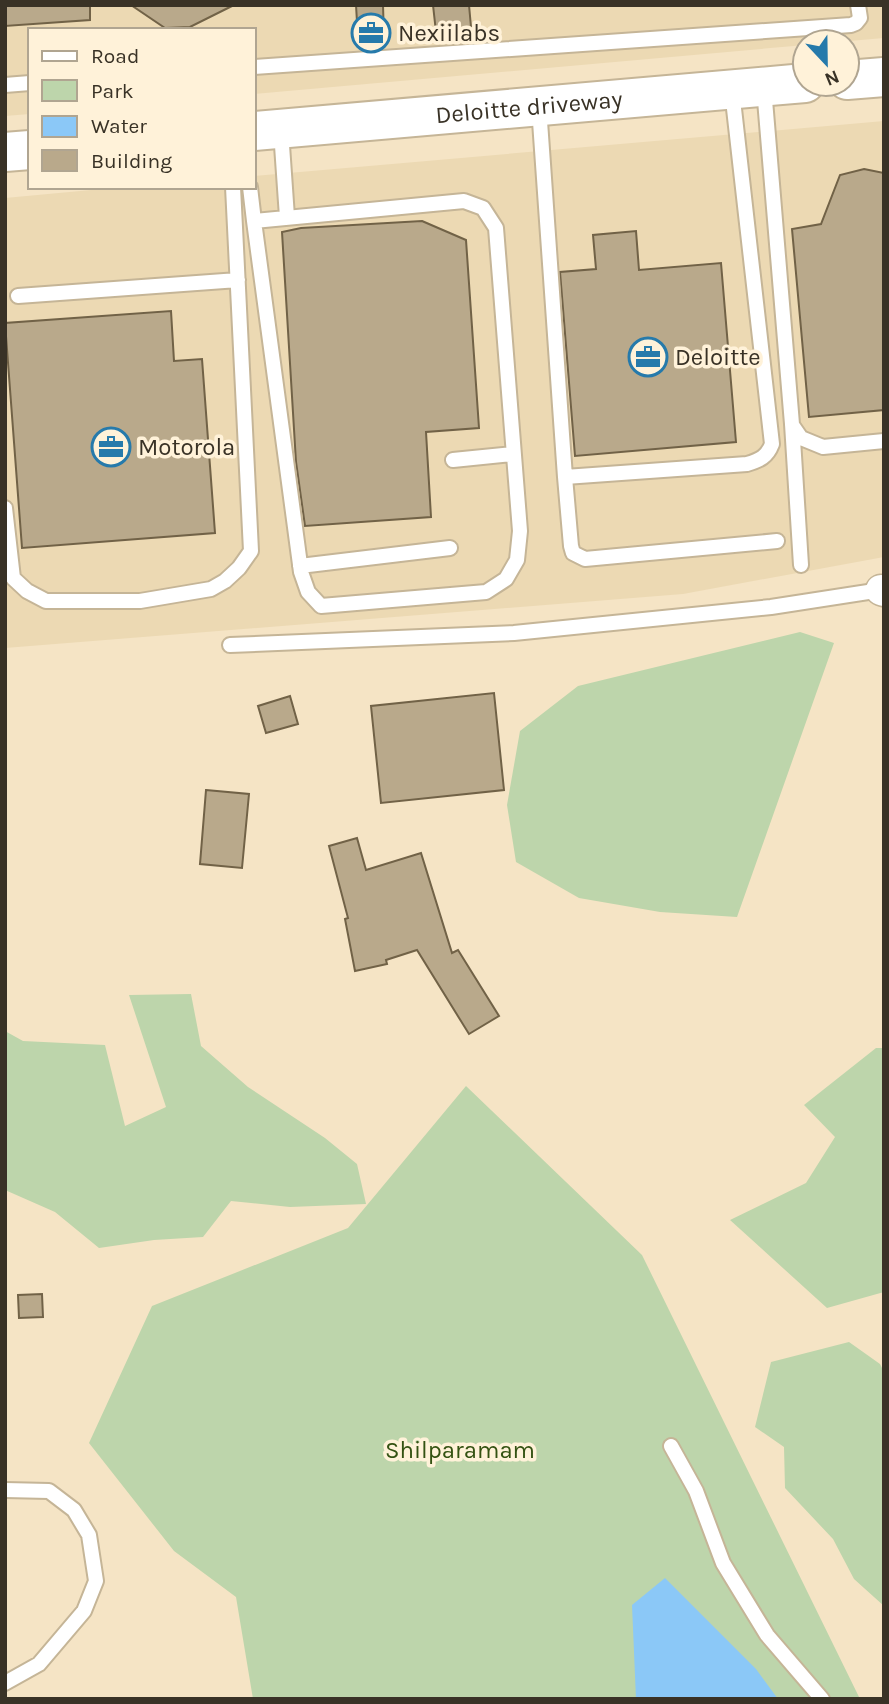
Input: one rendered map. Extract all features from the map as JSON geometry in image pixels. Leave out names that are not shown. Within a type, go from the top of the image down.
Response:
[{"type":"street","points":[[861,79],[884,77]]},
{"type":"street","name":"Deloitte driveway","points":[[267,130],[791,84]]},
{"type":"street","points":[[5,152],[28,150]]},
{"type":"lane","points":[[256,67],[851,24],[860,18],[858,5]]},
{"type":"lane","points":[[5,85],[28,83]]},
{"type":"lane","points":[[748,88],[792,424],[801,565]]},
{"type":"lane","points":[[565,477],[747,464],[760,460],[769,453],[772,444],[748,88]]},
{"type":"lane","points":[[539,106],[565,477],[573,553],[584,559],[776,541]]},
{"type":"lane","points":[[267,130],[288,217]]},
{"type":"lane","points":[[5,508],[13,578],[27,591],[46,601],[140,601],[211,589],[239,568],[251,551],[233,189]]},
{"type":"lane","points":[[250,189],[254,221],[300,566],[308,592],[321,606],[486,592],[506,579],[517,560],[520,531],[496,228],[483,208],[464,201],[254,221]]},
{"type":"lane","points":[[18,296],[238,280]]},
{"type":"lane","points":[[792,424],[801,438],[823,447],[884,441]]},
{"type":"lane","points":[[453,460],[513,454]]},
{"type":"lane","points":[[300,566],[450,548]]},
{"type":"lane","points":[[230,645],[514,633],[771,607],[882,591]]},
{"type":"lane","points":[[671,1446],[696,1491],[723,1563],[767,1635],[822,1699]]},
{"type":"lane","points":[[5,1490],[49,1491],[74,1510],[89,1535],[96,1581],[84,1611],[39,1664],[5,1683]]},
{"type":"shaded area","points":[[5,5],[884,5],[884,38],[861,40],[861,28],[791,28],[791,46],[256,94],[256,28],[28,28],[28,114],[5,116]]},
{"type":"shaded area","points":[[884,121],[884,557],[683,594],[5,648],[5,198],[102,189],[256,189],[256,176]]},
{"type":"green space","points":[[800,632],[834,643],[737,917],[660,912],[579,898],[516,862],[507,805],[520,731],[578,686]]},
{"type":"green space","points":[[191,994],[201,1046],[248,1087],[325,1138],[357,1164],[366,1204],[290,1207],[231,1201],[203,1237],[154,1240],[99,1248],[55,1212],[5,1190],[5,1031],[23,1041],[105,1045],[125,1126],[166,1107],[129,995]]},
{"type":"green space","points":[[876,1048],[884,1048],[884,1292],[827,1308],[730,1220],[806,1183],[835,1137],[804,1105]]},
{"type":"green space","name":"Shilparamam","points":[[466,1086],[642,1255],[860,1699],[253,1699],[236,1597],[174,1551],[89,1443],[152,1306],[348,1228]]},
{"type":"green space","points":[[849,1342],[880,1364],[884,1372],[884,1606],[854,1579],[833,1539],[785,1488],[784,1447],[755,1427],[771,1362]]},
{"type":"water","points":[[665,1578],[756,1669],[778,1699],[636,1699],[632,1605]]},
{"type":"building","points":[[5,5],[90,5],[90,20],[5,26]]},
{"type":"building","points":[[131,5],[234,5],[190,27],[165,28]]},
{"type":"building","points":[[356,5],[383,5],[384,38],[358,39]]},
{"type":"building","points":[[433,5],[469,5],[472,38],[437,41]]},
{"type":"building","name":"Deloitte","points":[[864,169],[884,173],[884,410],[809,417],[792,229],[821,224],[840,175]]},
{"type":"building","points":[[422,221],[466,240],[479,428],[426,432],[431,517],[305,526],[296,462],[282,232],[301,228]]},
{"type":"building","name":"Deloitte","points":[[636,231],[639,270],[721,263],[736,442],[575,456],[560,272],[596,269],[593,235]]},
{"type":"building","name":"Motorola","points":[[171,311],[174,361],[202,359],[215,533],[22,548],[5,323]]},
{"type":"building","points":[[494,693],[504,790],[381,803],[371,706]]},
{"type":"building","points":[[290,696],[298,724],[266,733],[258,706]]},
{"type":"building","points":[[206,790],[249,794],[242,868],[200,864]]},
{"type":"building","points":[[357,838],[366,870],[421,853],[452,953],[458,950],[499,1016],[469,1034],[417,950],[386,960],[387,964],[355,971],[345,919],[348,918],[329,846]]},
{"type":"building","points":[[42,1294],[43,1317],[19,1318],[18,1295]]},
{"type":"place","name":"Nexiilabs","points":[[371,33]]},
{"type":"place","name":"Deloitte","points":[[648,357]]},
{"type":"place","name":"Motorola","points":[[111,447]]}]
